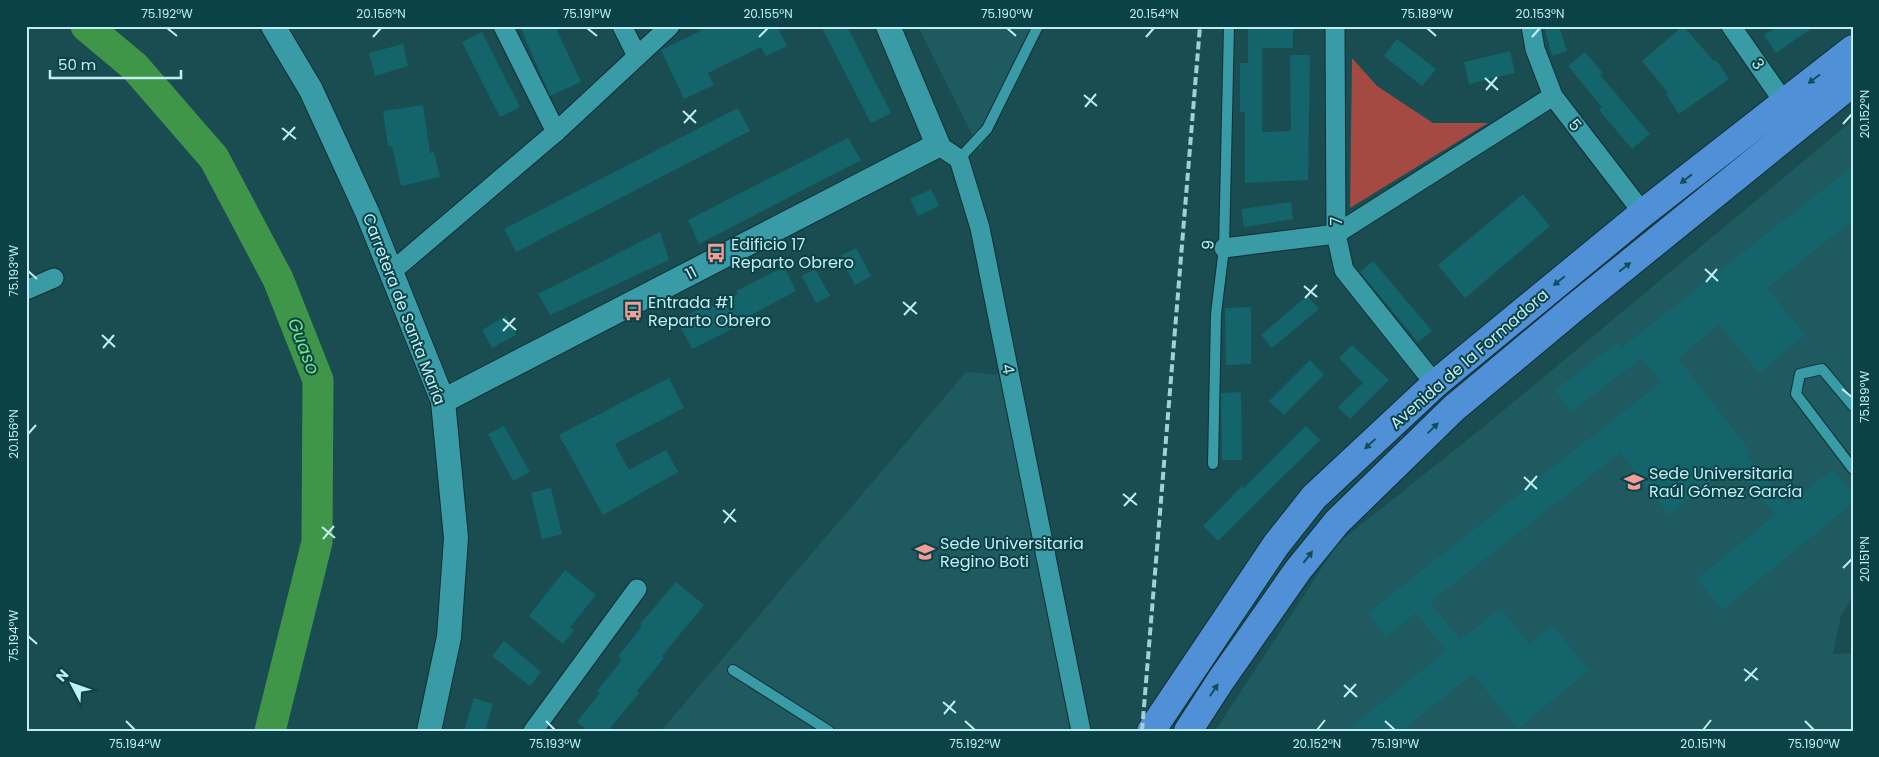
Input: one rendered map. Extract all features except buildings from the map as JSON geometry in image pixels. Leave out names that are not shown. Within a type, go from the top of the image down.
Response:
[{"type":"main road","name":"Avenida de la Formadora","points":[[1151,731],[1276,545],[1314,497],[1435,384],[1643,213],[1853,50]]},
{"type":"main road","name":"Avenida de la Formadora","points":[[1188,731],[1221,680],[1298,570],[1336,522],[1454,408],[1574,308],[1853,82]]},
{"type":"street","name":"Carretera de Santa María","points":[[273,26],[311,90],[367,212],[443,401],[456,538],[449,637],[429,731]]},
{"type":"street","points":[[503,26],[556,132]]},
{"type":"street","points":[[622,26],[636,56]]},
{"type":"street","points":[[390,273],[556,132],[670,26]]},
{"type":"street","points":[[888,26],[938,145],[959,159]]},
{"type":"street","name":"7","points":[[1335,26],[1336,234],[1344,270],[1435,384]]},
{"type":"street","name":"5","points":[[1531,26],[1535,49],[1553,96],[1643,213]]},
{"type":"street","name":"3","points":[[1731,26],[1784,102]]},
{"type":"street","points":[[1224,248],[1336,234],[1553,96]]},
{"type":"street","name":"11","points":[[443,401],[938,145]]},
{"type":"street","name":"4","points":[[959,159],[980,228],[1081,731]]},
{"type":"street","points":[[26,290],[54,278]]},
{"type":"street","points":[[533,731],[637,589]]},
{"type":"lane","points":[[959,159],[987,129],[1038,26]]},
{"type":"lane","name":"9","points":[[1213,464],[1216,314],[1224,248],[1229,26]]},
{"type":"lane","points":[[1853,406],[1822,369],[1800,374],[1796,394],[1853,469]]},
{"type":"lane","points":[[733,670],[829,731]]},
{"type":"shaded area","points":[[918,26],[1039,26],[980,150]]},
{"type":"shaded area","points":[[1352,58],[1377,86],[1433,123],[1488,123],[1350,208]]},
{"type":"shaded area","name":"Sede Universitaria Raúl Gómez García","points":[[1853,120],[1853,595],[1841,616],[1833,654],[1853,653],[1853,731],[1215,731],[1338,543],[1492,420]]},
{"type":"shaded area","name":"Sede Universitaria Regino Boti","points":[[966,372],[1002,375],[1070,731],[661,731]]},
{"type":"waterway","name":"Guaso","points":[[86,26],[135,67],[214,158],[278,279],[318,380],[317,542],[270,731]]},
{"type":"railway","points":[[1142,731],[1200,26]]},
{"type":"place","name":"Edificio 17 Reparto Obrero","points":[[716,253]]},
{"type":"place","name":"Entrada #1 Reparto Obrero","points":[[633,311]]},
{"type":"place","name":"Sede Universitaria Raúl Gómez García","points":[[1634,482]]},
{"type":"place","name":"Sede Universitaria Regino Boti","points":[[925,552]]}]
